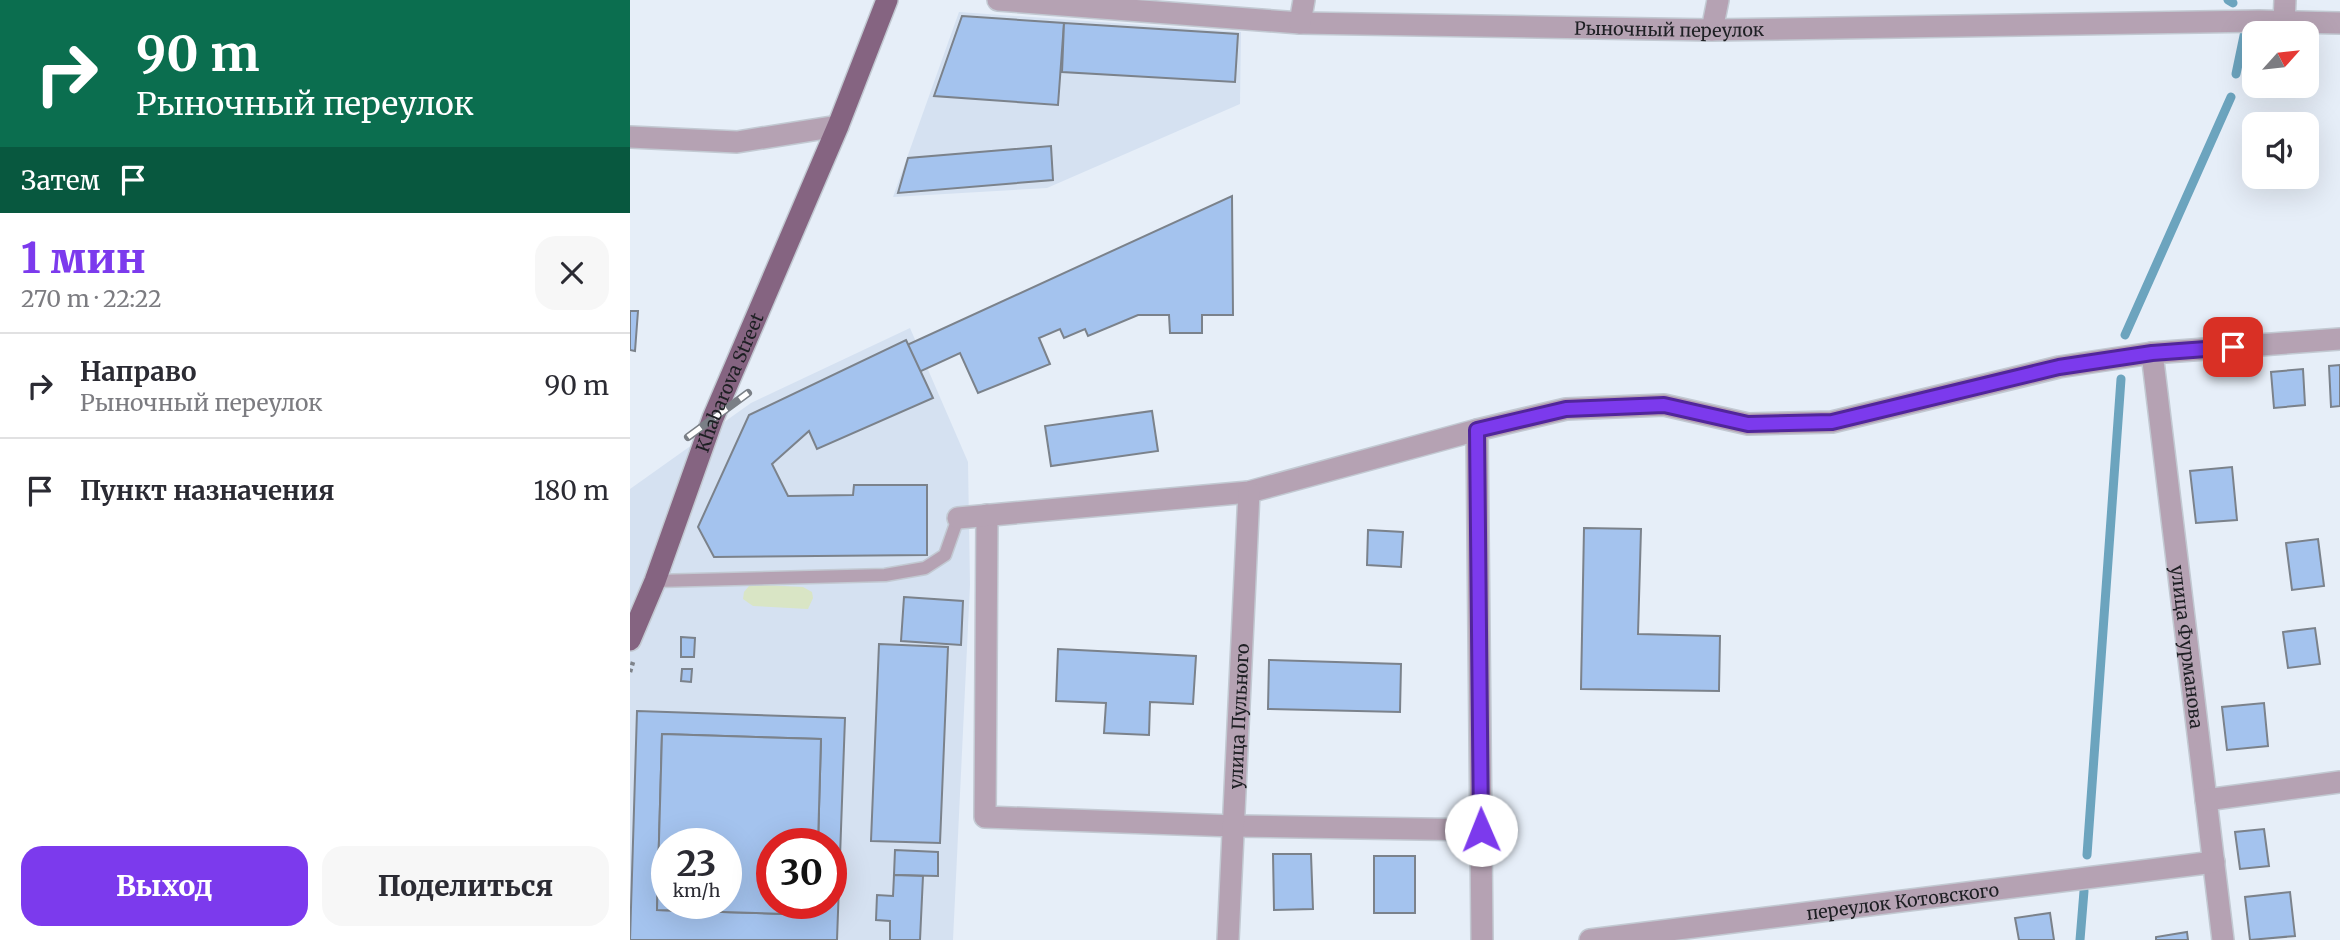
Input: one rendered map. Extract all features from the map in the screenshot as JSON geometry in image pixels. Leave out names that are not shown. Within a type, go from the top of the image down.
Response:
[{"type":"main road","name":"Khabarova Street","points":[[630,640],[713,418],[838,126],[887,0]]},
{"type":"street","name":"Рыночный переулок","points":[[998,0],[1300,23],[1712,30],[2242,21]]},
{"type":"street","points":[[1300,23],[1304,0]]},
{"type":"street","points":[[1712,30],[1718,0]]},
{"type":"street","points":[[2284,21],[2285,0]]},
{"type":"street","name":"Рыночный переулок","points":[[2319,23],[2340,23]]},
{"type":"street","points":[[630,137],[737,142],[838,126]]},
{"type":"street","points":[[958,518],[1249,492],[1477,430],[1566,409],[1664,405],[1748,424],[1832,422],[2059,367],[2152,353],[2340,340]]},
{"type":"street","name":"улица Фурманова","points":[[2152,353],[2223,940]]},
{"type":"street","points":[[1477,430],[1482,940]]},
{"type":"street","name":"улица Пульного","points":[[1228,940],[1249,492]]},
{"type":"street","points":[[987,515],[985,817],[1234,826],[1481,830]]},
{"type":"street","points":[[2206,800],[2340,782]]},
{"type":"street","name":"переулок Котовского","points":[[1590,940],[2214,862]]},
{"type":"lane","points":[[654,581],[885,575],[925,568],[945,555],[958,518]]},
{"type":"shaded area","points":[[959,12],[1241,32],[1240,104],[1047,188],[893,197]]},
{"type":"shaded area","points":[[910,328],[968,462],[970,585],[953,940],[630,940],[630,489],[751,403]]},
{"type":"green space","points":[[749,586],[803,587],[812,592],[813,598],[808,609],[753,606],[743,599],[744,592]]},
{"type":"building","points":[[962,16],[1064,23],[1058,105],[934,96]]},
{"type":"building","points":[[1064,23],[1238,34],[1235,82],[1062,72]]},
{"type":"building","points":[[1051,146],[1053,180],[898,193],[908,158]]},
{"type":"building","points":[[1232,196],[1233,315],[1202,315],[1202,333],[1170,333],[1169,315],[1138,315],[1088,336],[1085,329],[1064,338],[1060,329],[1039,338],[1050,364],[978,393],[960,353],[919,372],[907,345]]},
{"type":"building","points":[[630,311],[638,311],[635,351],[630,350]]},
{"type":"building","points":[[906,340],[933,398],[817,449],[809,431],[772,464],[788,496],[853,495],[854,485],[927,485],[927,555],[714,557],[698,527],[749,415]]},
{"type":"building","points":[[2340,365],[2340,406],[2331,407],[2329,366]]},
{"type":"building","points":[[2303,369],[2305,405],[2274,408],[2271,372]]},
{"type":"building","points":[[1152,411],[1158,451],[1051,466],[1045,426]]},
{"type":"building","points":[[2232,467],[2237,520],[2196,523],[2190,471]]},
{"type":"building","points":[[1584,528],[1641,529],[1638,634],[1720,636],[1719,691],[1581,689]]},
{"type":"building","points":[[1368,530],[1403,532],[1401,567],[1367,565]]},
{"type":"building","points":[[2318,539],[2324,586],[2292,590],[2286,543]]},
{"type":"building","points":[[904,597],[963,601],[961,645],[901,641]]},
{"type":"building","points":[[2315,628],[2320,664],[2288,668],[2283,632]]},
{"type":"building","points":[[681,637],[695,638],[694,657],[681,657]]},
{"type":"building","points":[[879,644],[948,647],[940,843],[871,841]]},
{"type":"building","points":[[1058,649],[1196,656],[1193,704],[1150,702],[1149,735],[1104,733],[1106,703],[1056,701]]},
{"type":"building","points":[[1269,660],[1401,664],[1400,712],[1268,709]]},
{"type":"building","points":[[682,669],[692,669],[691,682],[681,681]]},
{"type":"building","points":[[2264,703],[2268,746],[2227,750],[2222,707]]},
{"type":"building","points":[[637,711],[845,718],[841,828],[818,828],[821,739],[662,734],[659,828],[651,828],[651,919],[742,919],[742,913],[756,913],[756,919],[838,919],[837,940],[630,940]]},
{"type":"building","points":[[662,734],[821,739],[818,828],[756,828],[756,913],[742,913],[742,828],[659,828]]},
{"type":"building","points":[[2264,829],[2269,866],[2240,869],[2235,832]]},
{"type":"building","points":[[895,850],[938,852],[938,876],[894,875]]},
{"type":"building","points":[[1273,854],[1311,854],[1313,909],[1274,910]]},
{"type":"building","points":[[1374,856],[1415,856],[1415,913],[1374,913]]},
{"type":"building","points":[[894,875],[923,876],[920,940],[890,940],[890,921],[876,920],[877,895],[893,896]]},
{"type":"building","points":[[2290,892],[2295,936],[2250,940],[2245,897]]},
{"type":"building","points":[[2050,913],[2054,940],[2019,940],[2015,918]]},
{"type":"building","points":[[2187,932],[2188,940],[2156,940],[2156,937]]},
{"type":"waterway","points":[[2228,0],[2233,3]]},
{"type":"waterway","points":[[2236,74],[2242,45]]},
{"type":"waterway","points":[[2125,335],[2231,97]]},
{"type":"waterway","points":[[2087,855],[2121,379]]},
{"type":"waterway","points":[[2080,940],[2084,891]]},
{"type":"railway","points":[[688,437],[748,393]]},
{"type":"route","points":[[1481,830],[1477,430],[1566,409],[1664,405],[1748,424],[1832,422],[2059,367],[2152,353],[2233,347]]}]
